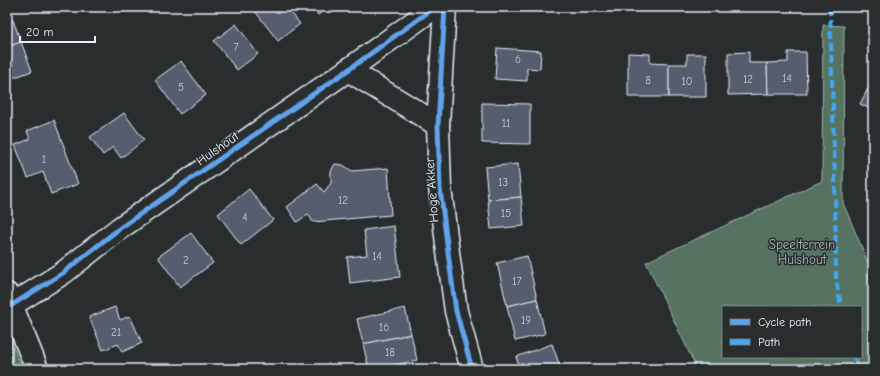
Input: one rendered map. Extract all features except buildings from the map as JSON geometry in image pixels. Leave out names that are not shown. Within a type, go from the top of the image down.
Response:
[{"type":"street","name":"Hulshout","points":[[9,302],[63,273],[120,228],[348,70],[435,7]]},
{"type":"street","name":"Hoge Akker","points":[[445,7],[438,125],[440,188],[456,311],[472,369]]},
{"type":"street","points":[[348,70],[438,125]]},
{"type":"street","points":[[9,302],[37,369]]},
{"type":"green space","name":"Speelterrein Hulshout","points":[[823,25],[844,26],[843,203],[873,274],[873,369],[697,369],[646,262],[822,181]]},
{"type":"green space","points":[[9,336],[22,369],[7,369],[7,337]]},
{"type":"marked path","points":[[830,7],[836,279],[841,306]]},
{"type":"marked path","points":[[854,358],[859,369]]},
{"type":"cycle path","points":[[7,307],[63,273],[120,228],[348,70],[435,7]]},
{"type":"cycle path","points":[[445,7],[438,125],[440,188],[456,311],[472,369]]}]
